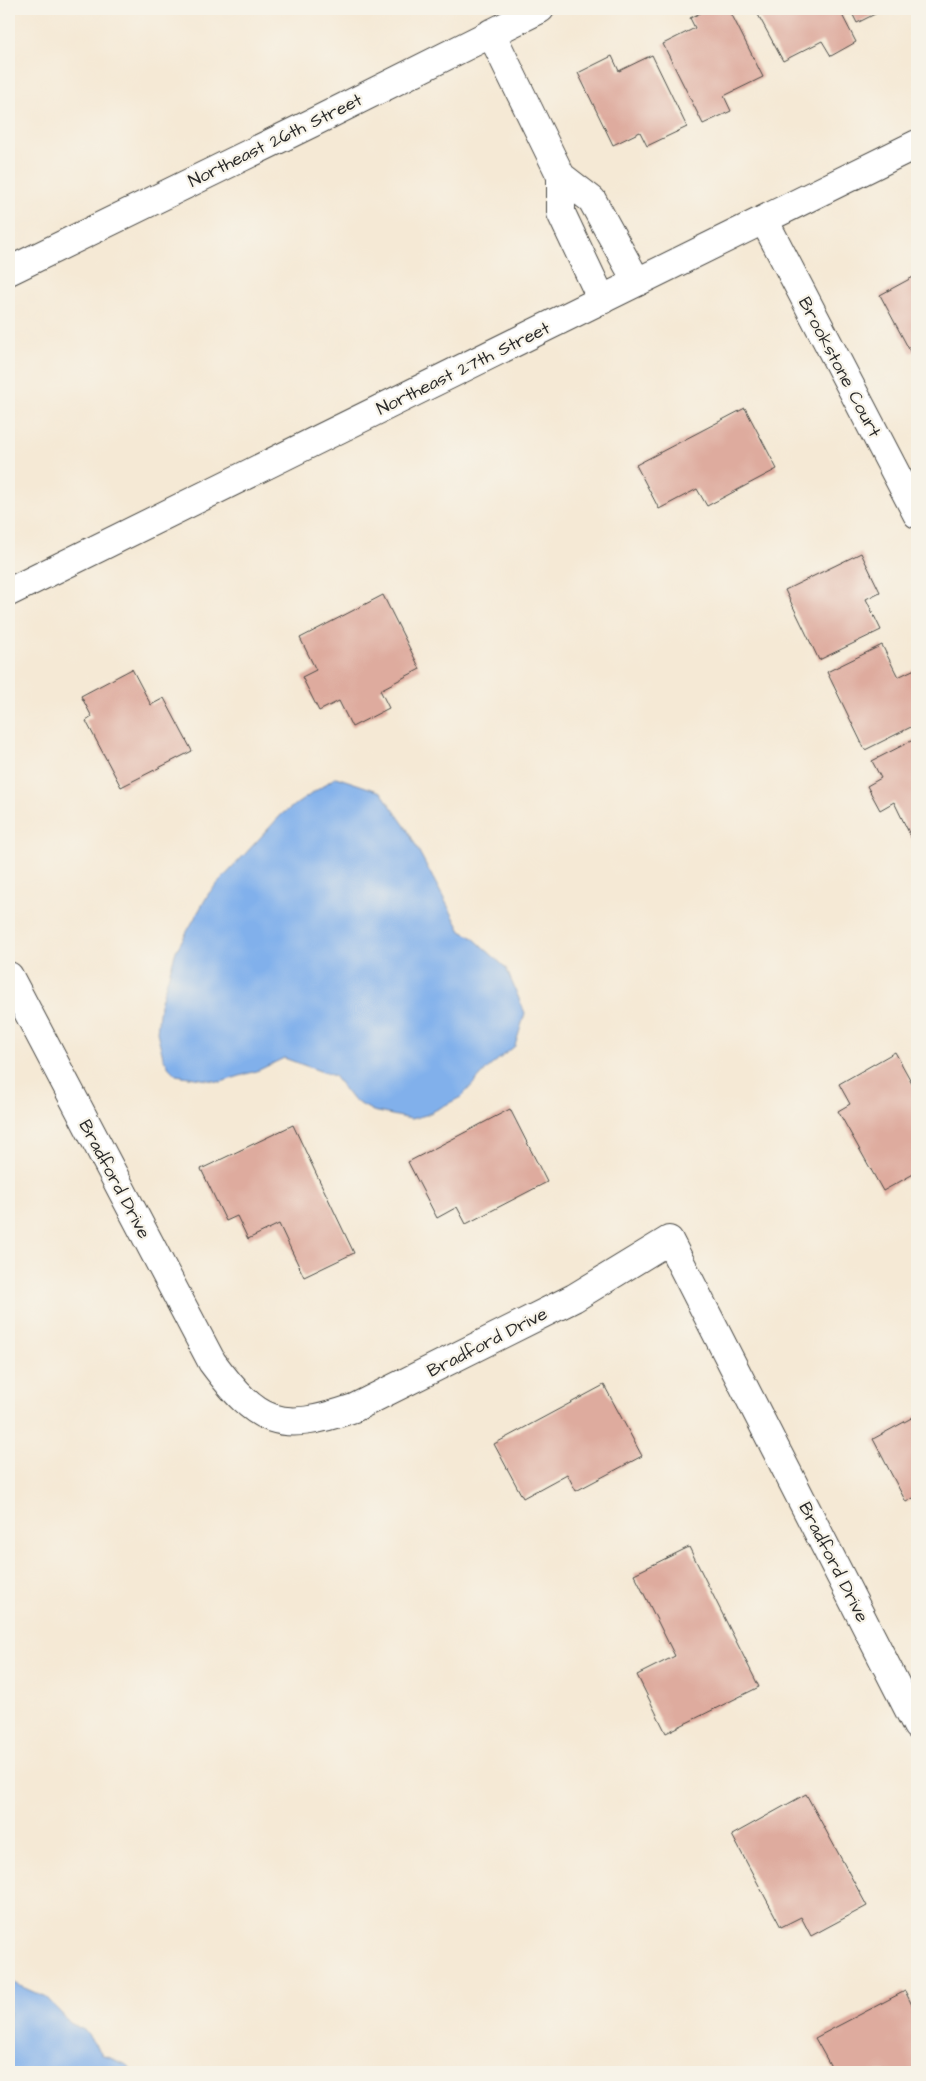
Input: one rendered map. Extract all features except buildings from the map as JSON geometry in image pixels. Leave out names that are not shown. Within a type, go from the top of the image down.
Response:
[{"type":"street","name":"Northeast 26th Street","points":[[9,271],[540,9]]},
{"type":"street","points":[[492,32],[561,176],[561,213],[602,300]]},
{"type":"street","name":"Northeast 27th Street","points":[[9,592],[917,144]]},
{"type":"street","points":[[561,176],[592,200],[637,282]]},
{"type":"street","name":"Brookstone Court","points":[[764,220],[917,514]]},
{"type":"street","name":"Bradford Drive","points":[[9,976],[212,1362],[231,1388],[264,1417],[283,1421],[304,1422],[328,1418],[354,1408],[574,1298],[669,1240],[917,1726]]},
{"type":"water","points":[[336,777],[381,792],[407,829],[461,931],[472,937],[506,968],[525,1013],[515,1046],[489,1067],[461,1097],[426,1115],[411,1119],[373,1111],[353,1100],[334,1076],[284,1058],[259,1070],[221,1082],[176,1075],[169,1068],[163,1057],[157,1032],[160,1004],[176,951],[209,893],[282,814]]},
{"type":"water","points":[[9,1981],[47,1998],[70,2023],[84,2030],[103,2055],[125,2064],[135,2072],[9,2072]]}]
